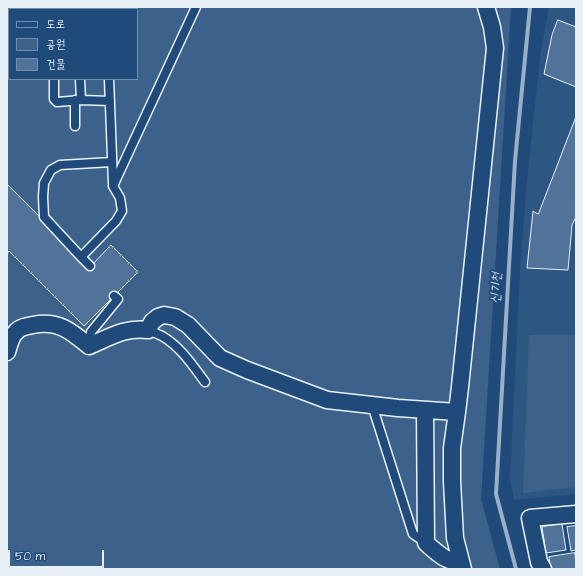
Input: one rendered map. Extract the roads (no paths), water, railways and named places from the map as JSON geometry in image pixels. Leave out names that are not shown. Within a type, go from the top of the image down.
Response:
[{"type":"street","points":[[462,565],[455,538],[452,448],[495,48],[492,27],[486,7]]},
{"type":"street","points":[[7,352],[11,326],[56,324],[74,334],[89,346],[126,330],[148,330],[152,322],[164,314],[174,317],[188,325],[220,358],[327,400],[457,412]]},
{"type":"street","points":[[425,410],[426,543],[441,556],[462,565]]},
{"type":"street","points":[[543,569],[539,562],[530,518],[576,514]]},
{"type":"lane","points":[[113,186],[196,7]]},
{"type":"lane","points":[[54,80],[55,101],[57,102],[78,100],[110,101]]},
{"type":"lane","points":[[75,126],[80,80]]},
{"type":"lane","points":[[81,257],[116,221],[122,211],[120,198],[113,186],[109,80]]},
{"type":"lane","points":[[90,266],[44,217],[44,183],[51,170],[60,165],[112,162]]},
{"type":"lane","points":[[89,346],[91,332],[118,300],[114,296]]},
{"type":"lane","points":[[148,330],[162,336],[176,347],[190,361],[205,382]]},
{"type":"lane","points":[[372,405],[413,534],[426,543]]},
{"type":"waterway","name":"신기천","points":[[516,569],[496,494],[515,161],[530,7]]}]
